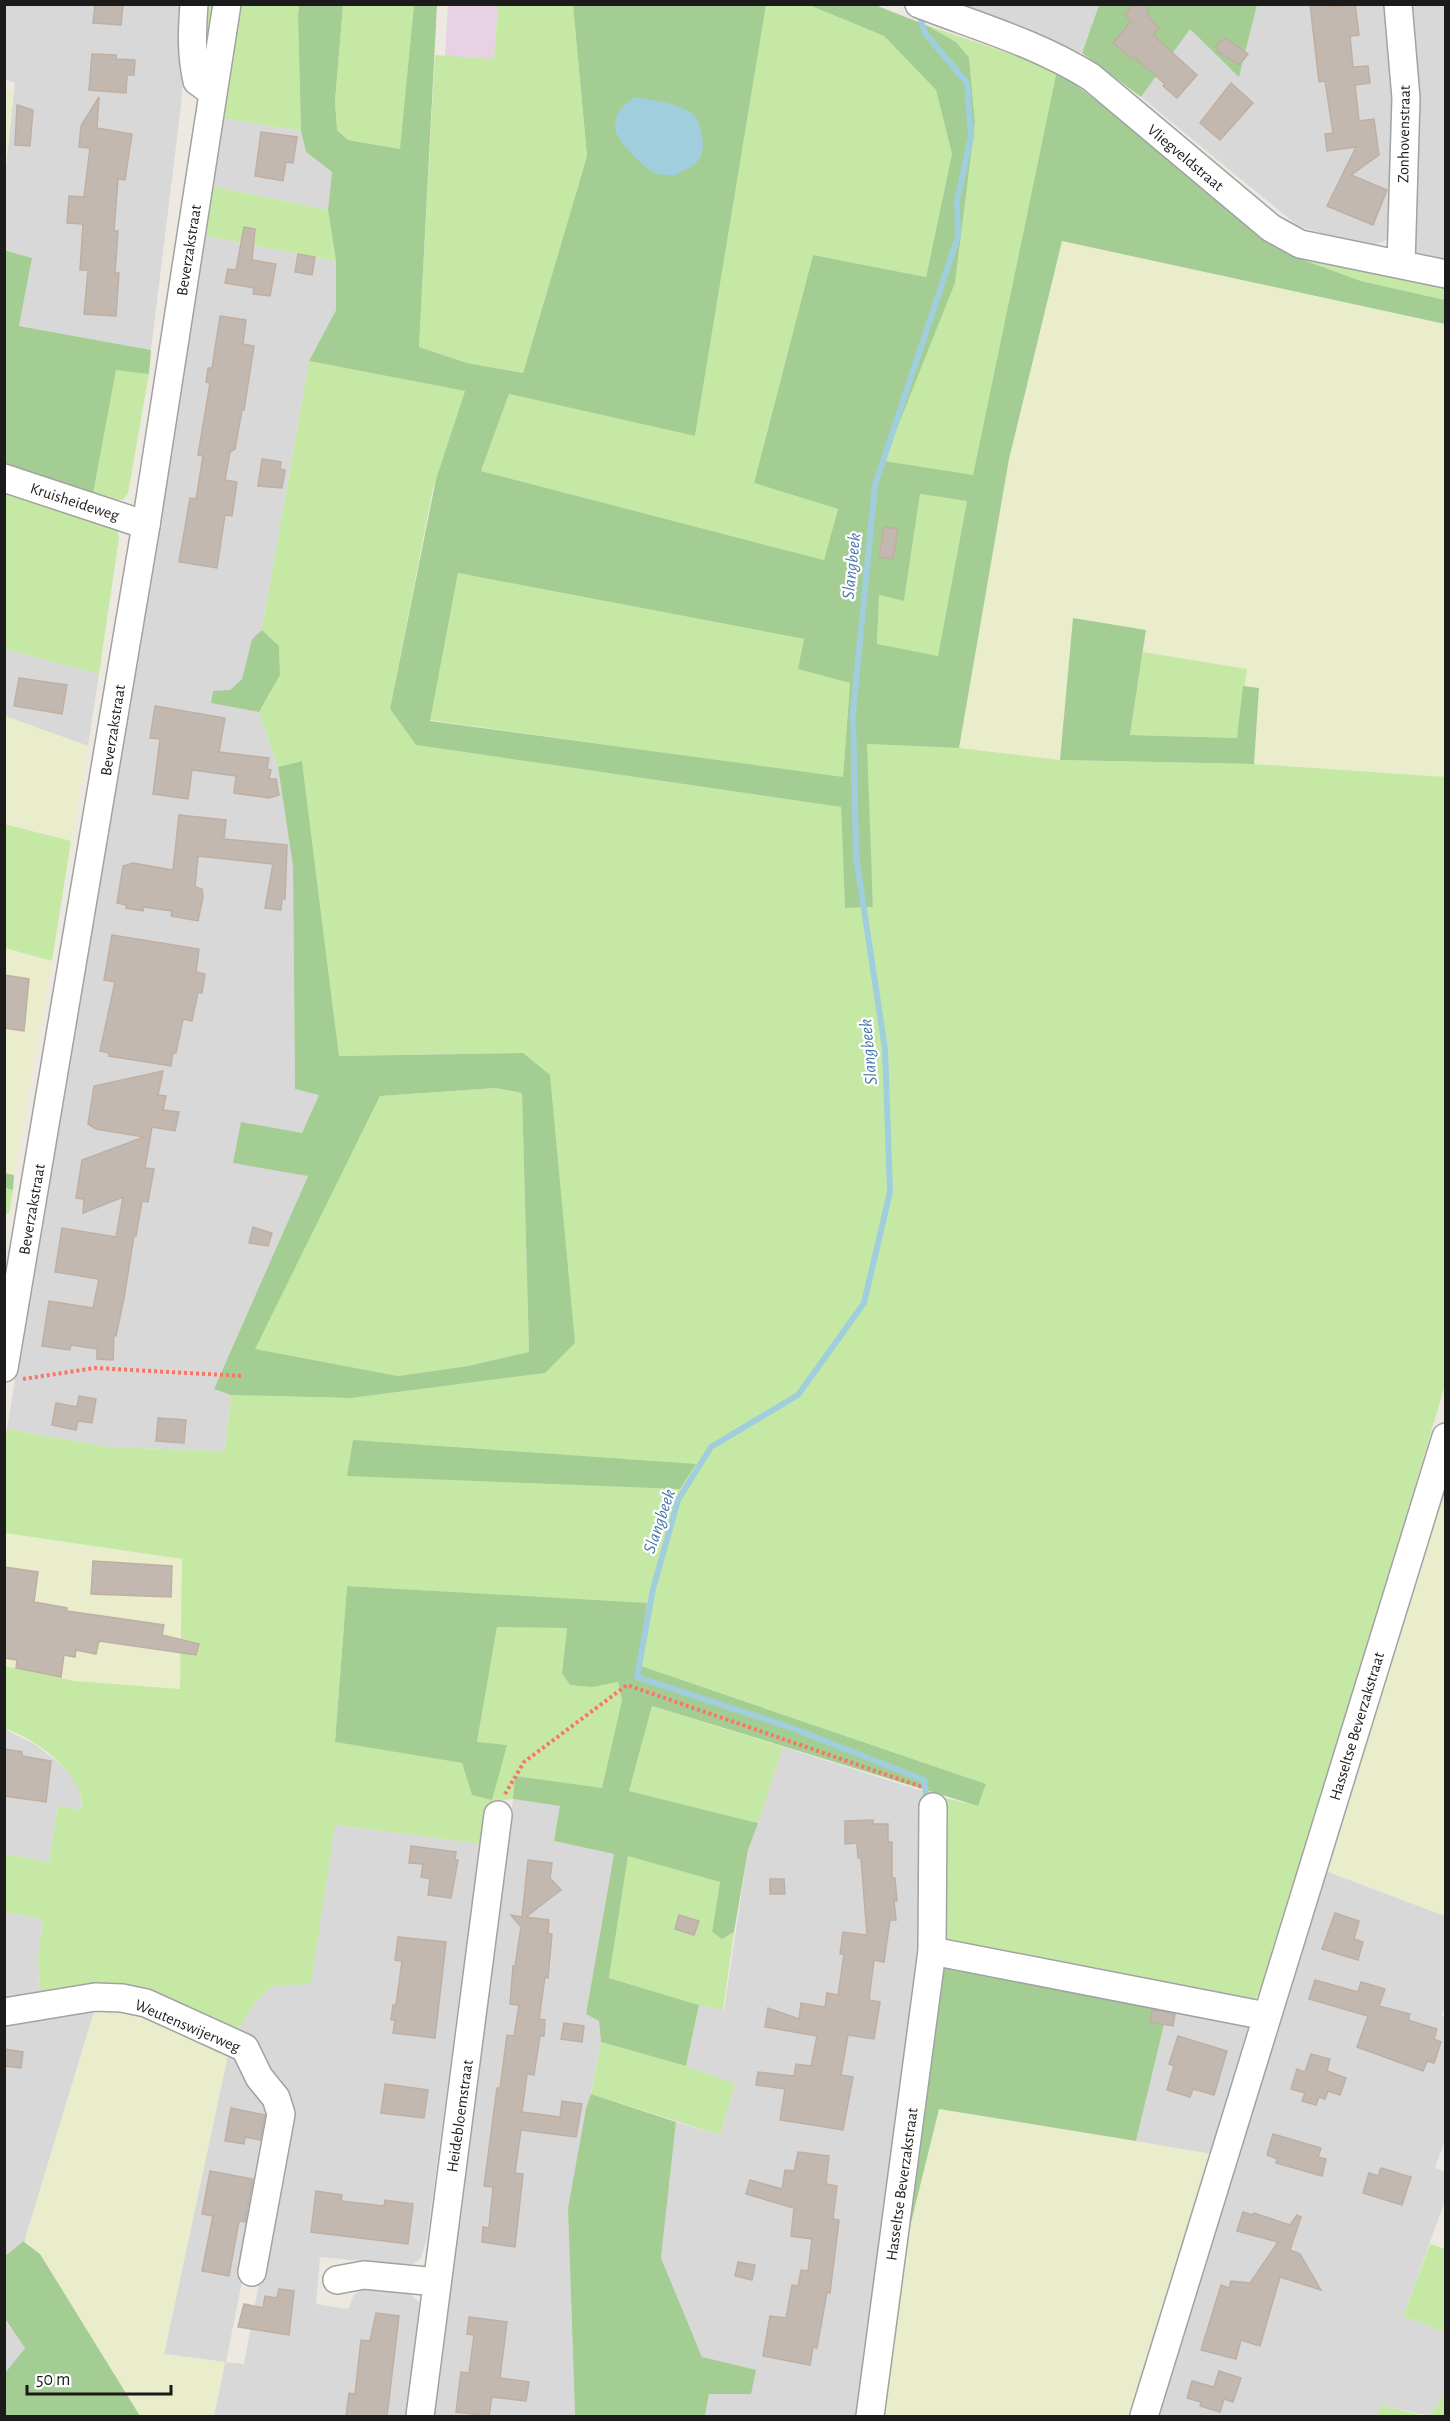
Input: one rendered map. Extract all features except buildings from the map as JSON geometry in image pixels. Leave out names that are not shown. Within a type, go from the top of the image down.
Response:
[{"type":"street","points":[[194,4],[191,41],[193,62],[197,81],[212,92]]},
{"type":"street","name":"Beverzakstraat","points":[[10,1374],[227,4]]},
{"type":"street","name":"Zonhovenstraat","points":[[1398,4],[1406,98],[1401,264]]},
{"type":"street","name":"Vliegveldstraat","points":[[928,8],[1035,46],[1091,77],[1271,228],[1300,244],[1446,274]]},
{"type":"street","name":"Kruisheideweg","points":[[4,478],[146,525]]},
{"type":"street","name":"Hasseltse Beverzakstraat","points":[[1144,2416],[1446,1437]]},
{"type":"street","name":"Hasseltse Beverzakstraat","points":[[870,2416],[932,1951],[933,1807]]},
{"type":"street","name":"Heidebloemstraat","points":[[420,2416],[498,1815]]},
{"type":"street","points":[[932,1951],[1266,2016]]},
{"type":"street","name":"Weutenswijerweg","points":[[4,2012],[95,1997],[122,1998],[146,2003],[245,2048],[259,2077],[276,2098],[281,2114],[252,2272]]},
{"type":"street","points":[[337,2280],[364,2275],[437,2282]]},
{"type":"path","points":[[10,1374],[95,1368],[243,1376]]},
{"type":"path","points":[[498,1815],[507,1788],[524,1762],[627,1685],[927,1789],[933,1807]]},
{"type":"shaded area","points":[[5,5],[189,5],[181,105],[151,350],[19,326],[32,258],[5,250],[5,175],[15,83],[5,79]]},
{"type":"shaded area","points":[[448,5],[498,5],[494,59],[445,56]]},
{"type":"shaded area","points":[[957,5],[1099,5],[1082,53]]},
{"type":"shaded area","points":[[1257,5],[1391,5],[1398,120],[1389,239],[1373,245],[1298,226],[1141,97],[1190,28],[1239,76]]},
{"type":"shaded area","points":[[1405,5],[1445,5],[1445,265],[1419,259],[1411,250]]},
{"type":"shaded area","points":[[221,118],[301,131],[306,152],[332,172],[328,210],[211,186]]},
{"type":"shaded area","points":[[201,235],[336,261],[336,310],[309,361],[262,630],[252,639],[242,679],[212,703],[259,712],[278,767],[293,864],[295,1088],[319,1095],[302,1133],[308,1176],[214,1389],[231,1395],[225,1451],[108,1447],[7,1429]]},
{"type":"shaded area","points":[[5,649],[99,674],[88,746],[5,716]]},
{"type":"shaded area","points":[[4,1729],[34,1744],[58,1762],[73,1777],[80,1791],[82,1810],[58,1806],[49,1862],[5,1854]]},
{"type":"shaded area","points":[[783,1747],[926,1792],[928,1862],[917,1971],[855,2416],[705,2416],[709,2394],[751,2394],[702,2357],[661,2258],[676,2122],[720,2135],[735,2085],[686,2066],[699,2005],[724,2010],[748,1850]]},
{"type":"shaded area","points":[[513,1799],[561,1806],[554,1841],[614,1854],[586,2014],[599,2021],[601,2042],[568,2208],[575,2416],[433,2416]]},
{"type":"shaded area","points":[[334,1825],[483,1844],[427,2239],[421,2258],[410,2266],[320,2257],[316,2304],[348,2309],[354,2295],[369,2285],[401,2288],[419,2302],[422,2319],[410,2416],[214,2416],[225,2362],[164,2354],[228,2055],[224,2045],[272,2102],[275,2115],[226,2362],[244,2364],[285,2142],[286,2098],[277,2081],[237,2031],[255,2003],[271,1985],[311,1983]]},
{"type":"shaded area","points":[[1326,1871],[1445,1916],[1446,2004],[1442,2016],[1446,2017],[1446,2138],[1435,2168],[1445,2172],[1445,2201],[1403,2316],[1445,2332],[1445,2392],[1430,2416],[1381,2405],[1377,2416],[1158,2416]]},
{"type":"shaded area","points":[[4,1912],[43,1919],[38,1957],[41,2001],[5,2004]]},
{"type":"shaded area","points":[[97,2002],[25,2240],[5,2256],[5,2017]]},
{"type":"shaded area","points":[[1168,2008],[1251,2026],[1211,2154],[1136,2141]]},
{"type":"shaded area","points":[[4,2319],[25,2348],[5,2373],[4,2373]]},
{"type":"green space","points":[[204,5],[213,5],[206,49],[200,42]]},
{"type":"green space","points":[[239,5],[299,5],[301,131],[221,118]]},
{"type":"green space","points":[[299,5],[343,5],[335,101],[337,130],[348,140],[400,149],[414,5],[437,5],[419,347],[467,363],[523,373],[587,156],[573,5],[766,5],[695,436],[509,394],[481,471],[824,560],[838,509],[754,483],[813,255],[926,277],[952,154],[936,90],[884,36],[809,5],[875,5],[926,25],[956,42],[969,57],[975,123],[955,283],[884,461],[973,475],[1057,70],[1295,257],[1361,281],[1445,300],[1445,324],[1062,241],[1009,459],[959,748],[867,744],[873,907],[845,908],[841,807],[416,745],[390,709],[436,479],[465,391],[309,361],[336,310],[336,261],[328,210],[332,172],[306,152],[301,131]],"holes":[[[920,494],[967,501],[938,656],[877,644],[879,595],[904,601]],[[458,573],[804,639],[798,669],[850,683],[843,777],[430,721]]]},
{"type":"green space","points":[[343,5],[414,5],[401,149],[348,140],[337,130],[335,101]]},
{"type":"green space","points":[[498,5],[573,5],[587,156],[523,373],[467,363],[419,347],[435,55],[494,59]]},
{"type":"green space","points":[[766,5],[809,5],[884,36],[936,90],[952,154],[926,277],[813,255],[754,483],[838,509],[824,560],[481,471],[509,394],[695,436]]},
{"type":"green space","points":[[1099,5],[1257,5],[1239,77],[1190,29],[1141,97],[1082,53]]},
{"type":"green space","points":[[926,25],[1057,70],[973,476],[883,461],[955,283],[975,123],[969,56],[956,42]]},
{"type":"green space","points":[[5,88],[14,91],[5,175]]},
{"type":"green space","points":[[211,186],[328,210],[336,261],[201,235]]},
{"type":"green space","points":[[1062,241],[1445,324],[1445,777],[1254,764],[1259,688],[1243,686],[1246,669],[1143,652],[1146,631],[1073,618],[1060,760],[959,748],[1009,459]]},
{"type":"green space","points":[[4,250],[32,258],[19,326],[151,350],[149,374],[116,370],[93,494],[5,468]]},
{"type":"green space","points":[[1301,252],[1445,282],[1445,300],[1361,281],[1295,257]]},
{"type":"green space","points":[[309,361],[465,391],[433,488],[390,709],[416,745],[841,807],[845,908],[873,907],[866,744],[959,748],[1060,760],[1254,764],[1445,777],[1445,1385],[1319,1808],[1262,1987],[1255,1999],[1244,2000],[943,1938],[947,1896],[941,1797],[978,1806],[986,1784],[638,1665],[647,1604],[347,1586],[335,1742],[462,1763],[472,1795],[507,1745],[477,1743],[497,1627],[567,1628],[562,1673],[593,1687],[618,1682],[622,1700],[602,1789],[515,1776],[513,1799],[492,1801],[483,1844],[335,1825],[311,1984],[271,1986],[255,2003],[237,2031],[171,2006],[41,2001],[38,1957],[43,1919],[5,1912],[5,1854],[49,1862],[58,1806],[82,1810],[81,1797],[67,1771],[44,1749],[5,1729],[5,1666],[74,1681],[180,1689],[182,1559],[5,1533],[4,1450],[7,1429],[108,1447],[225,1451],[231,1395],[351,1398],[545,1373],[523,1053],[339,1056],[302,761],[278,767],[259,712],[280,675],[279,646],[262,630]]},
{"type":"green space","points":[[116,369],[149,374],[128,493],[123,500],[93,494]]},
{"type":"green space","points":[[4,489],[117,528],[119,538],[99,674],[5,649]]},
{"type":"green space","points":[[920,494],[967,501],[938,657],[877,644],[879,595],[904,601]]},
{"type":"green space","points":[[458,573],[804,639],[799,669],[850,683],[843,778],[430,720]]},
{"type":"green space","points":[[1073,618],[1146,630],[1130,735],[1237,738],[1243,686],[1259,688],[1254,764],[1060,760]]},
{"type":"green space","points":[[262,630],[279,646],[280,675],[259,712],[211,703],[213,691],[230,690],[242,679],[252,639]]},
{"type":"green space","points":[[1143,652],[1247,669],[1237,738],[1130,735]]},
{"type":"green space","points":[[5,716],[88,746],[71,841],[5,824]]},
{"type":"green space","points":[[302,761],[339,1056],[523,1053],[550,1075],[575,1343],[545,1373],[351,1398],[231,1395],[214,1389],[308,1176],[233,1163],[241,1122],[302,1133],[319,1095],[295,1089],[293,866],[278,767]],"holes":[[[496,1088],[522,1093],[529,1352],[468,1366],[398,1376],[255,1349],[380,1096]]]},
{"type":"green space","points":[[4,824],[71,841],[52,961],[5,948]]},
{"type":"green space","points":[[4,948],[52,961],[14,1175],[4,1173]]},
{"type":"green space","points":[[496,1088],[522,1093],[529,1352],[468,1366],[398,1376],[254,1349],[380,1096]]},
{"type":"green space","points":[[4,1173],[14,1175],[13,1190],[5,1188]]},
{"type":"green space","points":[[4,1188],[13,1190],[9,1214],[5,1213]]},
{"type":"green space","points":[[353,1440],[696,1464],[680,1489],[347,1476]]},
{"type":"green space","points":[[1445,1480],[1445,1916],[1326,1871]]},
{"type":"green space","points":[[5,1533],[182,1559],[180,1689],[74,1681],[5,1666]]},
{"type":"green space","points":[[347,1586],[647,1603],[638,1665],[986,1784],[978,1806],[652,1706],[629,1791],[758,1823],[748,1850],[734,1932],[722,1939],[712,1932],[720,1882],[628,1856],[609,1978],[699,2005],[686,2066],[601,2042],[599,2021],[586,2014],[614,1854],[554,1841],[560,1806],[513,1799],[515,1776],[602,1788],[622,1700],[618,1682],[593,1687],[570,1685],[562,1673],[567,1628],[497,1627],[477,1742],[507,1745],[492,1800],[472,1795],[462,1763],[335,1742]]},
{"type":"green space","points":[[652,1706],[783,1747],[758,1823],[629,1791]]},
{"type":"green space","points":[[628,1855],[720,1882],[712,1932],[722,1939],[734,1932],[723,2010],[609,1978]]},
{"type":"green space","points":[[940,1962],[1168,2008],[1136,2141],[939,2109],[907,2239]]},
{"type":"green space","points":[[97,2002],[121,2005],[228,2054],[164,2354],[225,2362],[214,2416],[140,2416],[40,2254],[24,2242]]},
{"type":"green space","points":[[601,2042],[686,2066],[735,2084],[720,2135],[591,2094]]},
{"type":"green space","points":[[591,2094],[676,2122],[661,2258],[702,2357],[756,2370],[751,2394],[709,2394],[705,2416],[575,2416],[568,2208],[586,2109]]},
{"type":"green space","points":[[939,2109],[1211,2154],[1132,2416],[884,2416],[907,2239]]},
{"type":"green space","points":[[25,2240],[24,2242],[40,2254],[140,2416],[5,2416],[5,2373],[25,2348],[5,2319],[5,2256]]},
{"type":"green space","points":[[1430,2244],[1445,2249],[1445,2332],[1403,2316]]},
{"type":"green space","points":[[1445,2392],[1445,2416],[1430,2416]]},
{"type":"green space","points":[[1381,2405],[1425,2416],[1377,2416]]},
{"type":"water","points":[[637,97],[677,106],[694,116],[701,130],[703,142],[702,153],[697,162],[675,175],[658,174],[644,165],[626,148],[616,132],[617,115],[627,102]]},
{"type":"waterway","name":"Slangbeek","points":[[921,20],[925,33],[967,83],[971,137],[957,201],[958,236],[875,485],[853,713],[856,856],[885,1049],[890,1192],[864,1303],[798,1395],[711,1447],[678,1500],[653,1589],[637,1677],[792,1728],[924,1780],[927,1801]]}]
